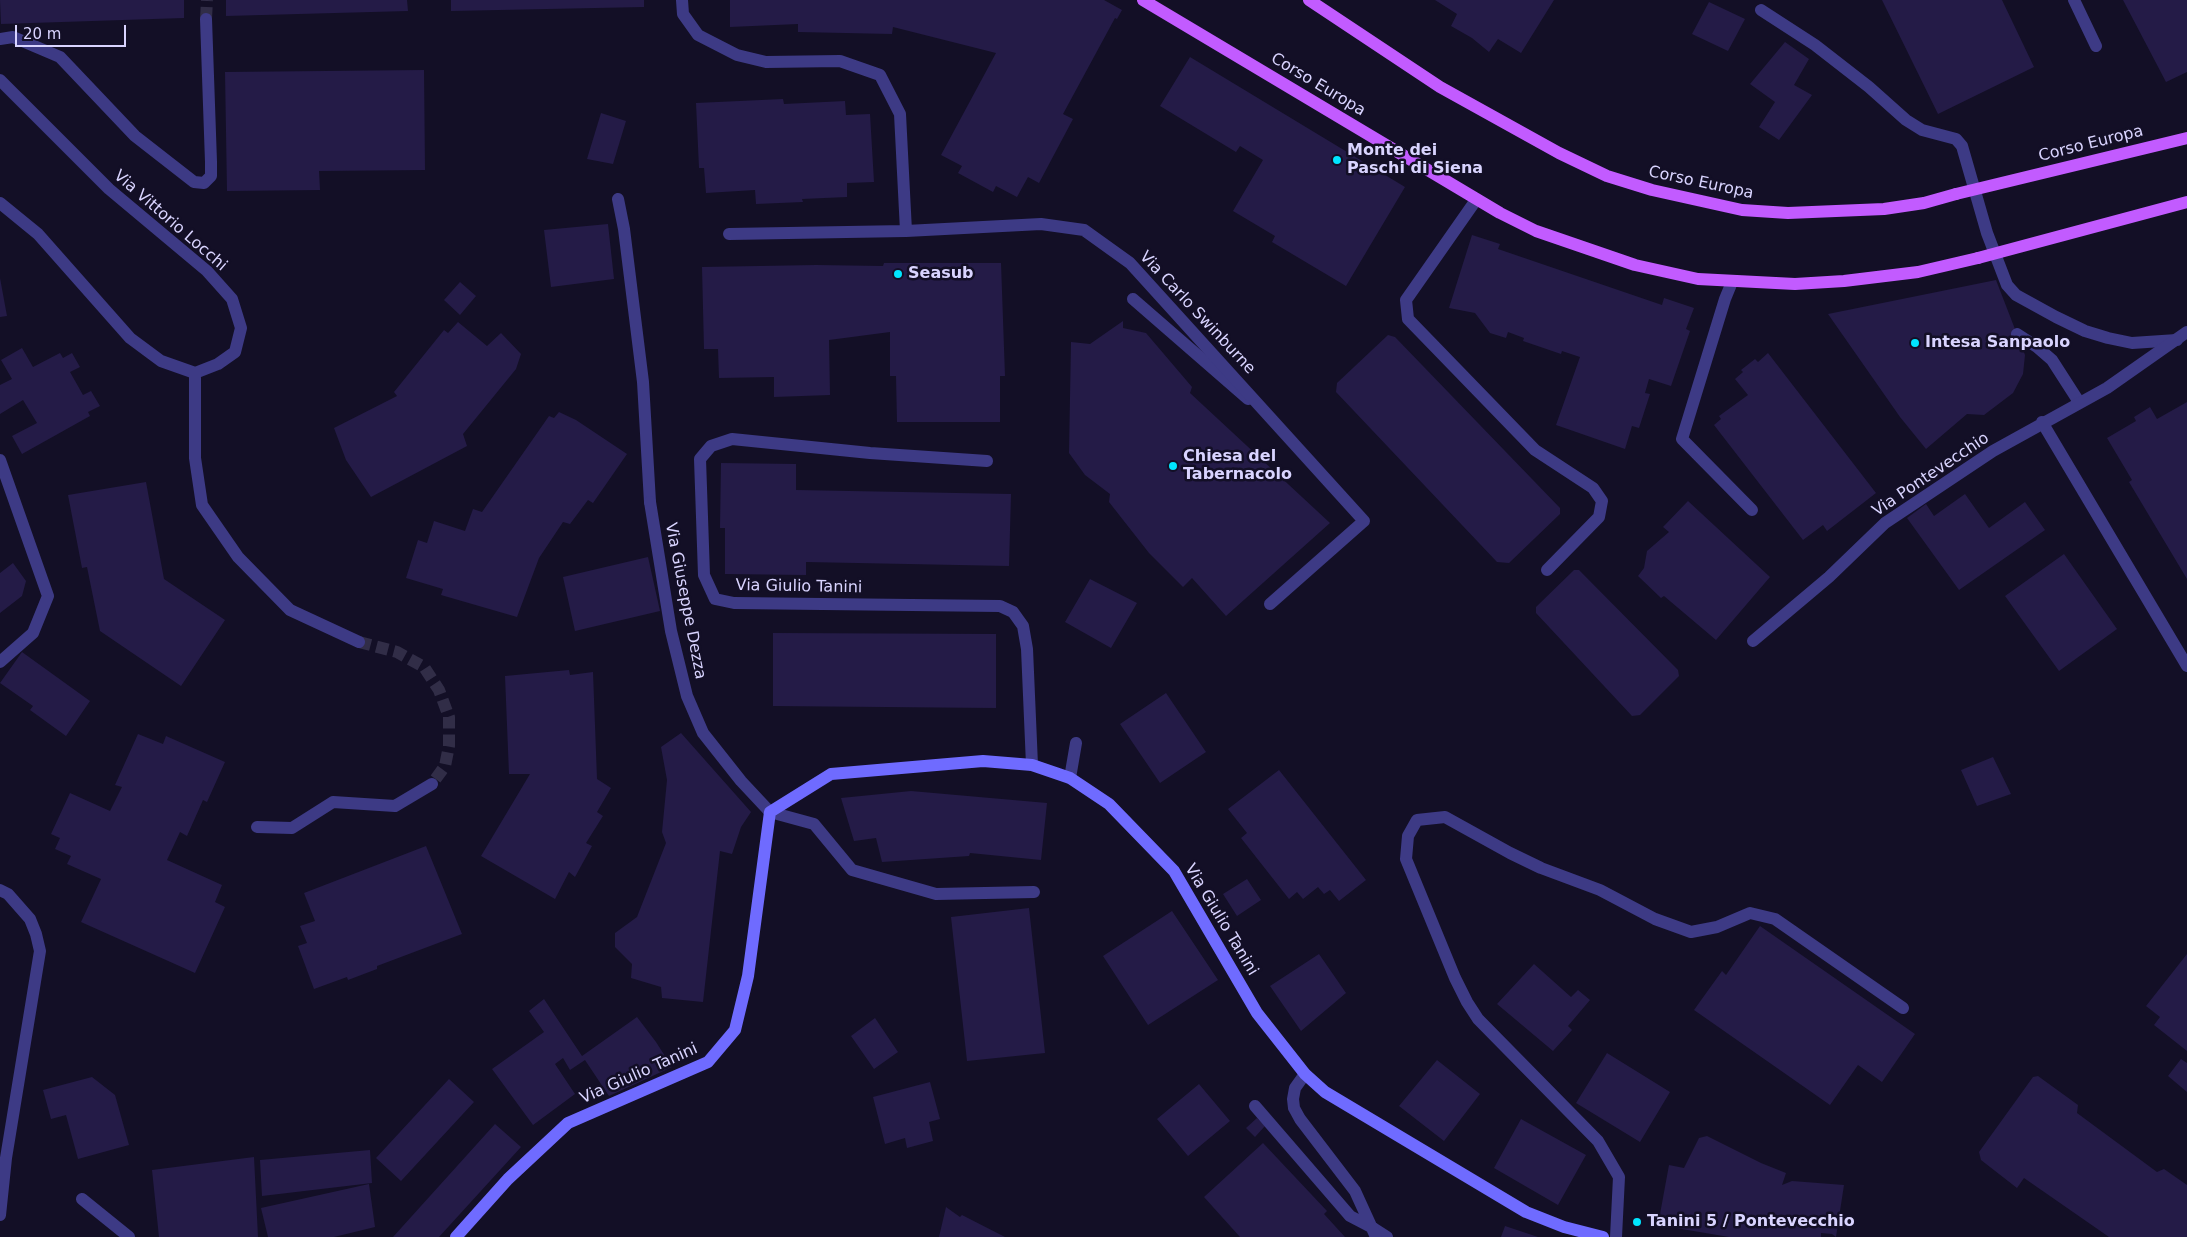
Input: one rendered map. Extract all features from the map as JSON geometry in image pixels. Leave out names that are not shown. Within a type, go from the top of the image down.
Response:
[{"type":"main road","name":"Corso Europa","points":[[1143,0],[1476,200],[1536,231],[1635,265],[1698,279],[1795,284],[1844,281],[1918,272],[1978,258],[2187,202]]},
{"type":"main road","name":"Corso Europa","points":[[1310,0],[1448,92],[1559,153],[1607,176],[1652,190],[1742,210],[1788,214],[1884,209],[1924,202],[2187,138]]},
{"type":"main road","name":"Via Giulio Tanini","points":[[456,1237],[508,1179],[568,1123],[708,1062],[735,1030],[748,976],[770,812],[831,774],[983,761],[1032,765],[1070,778],[1109,804],[1174,871],[1257,1013],[1305,1074],[1325,1092],[1526,1212],[1564,1227],[1603,1237]]},
{"type":"street","points":[[682,0],[683,14],[698,35],[737,55],[766,62],[840,61],[880,75],[900,114],[906,231]]},
{"type":"street","points":[[2074,0],[2096,46]]},
{"type":"street","points":[[1761,10],[1815,44],[1906,120],[1922,130],[1956,140],[1962,146],[1987,234],[2007,285],[2016,295],[2085,331],[2108,338],[2132,343],[2182,336]]},
{"type":"street","points":[[0,39],[13,37],[60,56],[135,136],[194,182],[204,183],[211,176],[212,162],[206,19]]},
{"type":"street","name":"Via Vittorio Locchi","points":[[0,80],[108,190],[207,271],[232,299],[241,328],[235,352],[218,364],[195,373]]},
{"type":"street","name":"Via Giuseppe Dezza","points":[[618,199],[624,229],[644,382],[650,502],[670,631],[686,696],[703,733],[741,781],[770,812]]},
{"type":"street","points":[[1476,200],[1406,300],[1408,318],[1535,450],[1593,488],[1602,501],[1599,517],[1547,570]]},
{"type":"street","points":[[0,203],[38,234],[130,338],[161,362],[195,373],[195,458],[202,506],[238,557],[290,610],[359,642]]},
{"type":"street","name":"Via Carlo Swinburne","points":[[729,234],[906,231],[1041,224],[1084,230],[1130,263],[1364,521],[1270,604]]},
{"type":"street","points":[[1732,282],[1725,298],[1682,439],[1752,510]]},
{"type":"street","name":"Via Carlo Swinburne","points":[[1133,299],[1278,426]]},
{"type":"street","points":[[2017,334],[2038,347],[2052,360],[2079,402]]},
{"type":"street","name":"Via Pontevecchio","points":[[1753,640],[1829,577],[1885,523],[1993,451],[2042,422],[2107,388],[2182,336]]},
{"type":"street","points":[[2042,422],[2187,666]]},
{"type":"street","name":"Via Giulio Tanini","points":[[987,461],[870,454],[732,439],[711,446],[700,459],[704,575],[715,599],[734,603],[1000,606],[1013,612],[1023,626],[1027,649],[1032,765]]},
{"type":"street","points":[[0,460],[48,596],[33,633],[0,662]]},
{"type":"street","points":[[1070,778],[1076,744]]},
{"type":"street","points":[[257,827],[292,828],[333,802],[394,806],[432,784]]},
{"type":"street","points":[[770,812],[814,824],[852,870],[936,894],[1034,892]]},
{"type":"street","points":[[1616,1237],[1619,1177],[1598,1141],[1478,1019],[1455,978],[1406,859],[1408,836],[1417,820],[1445,817],[1533,864],[1600,890],[1655,919],[1691,932],[1717,927],[1750,913],[1775,919],[1903,1008]]},
{"type":"street","points":[[0,890],[8,894],[30,919],[40,951],[6,1158],[0,1215]]},
{"type":"street","points":[[1305,1074],[1295,1088],[1294,1108],[1355,1191],[1374,1232]]},
{"type":"street","points":[[1255,1106],[1350,1216],[1374,1232],[1387,1237]]},
{"type":"street","points":[[82,1199],[129,1237]]},
{"type":"building","points":[[0,0],[184,0],[184,18],[1,24]]},
{"type":"building","points":[[226,0],[407,0],[408,11],[226,16]]},
{"type":"building","points":[[451,0],[644,0],[644,7],[451,11]]},
{"type":"building","points":[[730,0],[1104,0],[1122,10],[1117,19],[1115,18],[1063,114],[1073,119],[1039,183],[1028,177],[1017,197],[996,186],[993,192],[958,173],[962,166],[941,155],[996,53],[893,27],[892,34],[798,32],[798,24],[730,27]]},
{"type":"building","points":[[1435,0],[1554,0],[1521,53],[1498,39],[1489,52],[1472,38],[1451,26],[1457,14]]},
{"type":"building","points":[[1882,0],[2002,0],[2034,67],[1938,114]]},
{"type":"building","points":[[2123,0],[2187,0],[2187,72],[2166,82]]},
{"type":"building","points":[[1709,2],[1745,19],[1728,51],[1692,34]]},
{"type":"building","points":[[1785,42],[1809,59],[1794,85],[1812,95],[1779,140],[1759,127],[1775,102],[1750,84]]},
{"type":"building","points":[[1190,57],[1405,187],[1346,286],[1272,242],[1275,236],[1233,211],[1263,160],[1240,146],[1236,152],[1160,106]]},
{"type":"building","points":[[424,70],[425,170],[319,171],[320,190],[227,191],[225,72]]},
{"type":"building","points":[[783,99],[784,104],[845,101],[846,115],[870,114],[874,182],[847,183],[847,197],[802,199],[803,202],[756,204],[755,190],[706,193],[704,168],[699,168],[696,103]]},
{"type":"building","points":[[601,113],[626,121],[613,164],[587,159]]},
{"type":"building","points":[[608,224],[614,279],[551,287],[544,230]]},
{"type":"building","points":[[1472,235],[1500,244],[1498,249],[1662,305],[1664,298],[1694,308],[1686,329],[1690,331],[1671,386],[1649,379],[1645,393],[1650,394],[1639,428],[1632,426],[1625,449],[1556,425],[1580,357],[1562,351],[1561,354],[1523,341],[1524,338],[1508,332],[1506,338],[1490,333],[1475,313],[1449,308]]},
{"type":"building","points":[[884,263],[1001,263],[1005,376],[1000,376],[1000,422],[897,422],[896,376],[890,376],[890,332],[829,340],[830,395],[774,397],[774,377],[719,378],[718,349],[704,349],[702,267],[883,266]]},
{"type":"building","points":[[0,278],[7,316],[0,317]]},
{"type":"building","points":[[1996,280],[2025,355],[2023,374],[2013,393],[1984,415],[1967,414],[1926,449],[1900,417],[1828,314]]},
{"type":"building","points":[[460,282],[476,296],[460,315],[444,300]]},
{"type":"building","name":"Chiesa del Tabernacolo","points":[[1123,321],[1123,328],[1146,333],[1192,387],[1190,393],[1330,523],[1226,616],[1192,578],[1183,587],[1149,553],[1109,502],[1110,494],[1085,475],[1069,453],[1071,342],[1090,344]]},
{"type":"building","points":[[458,322],[487,346],[501,333],[521,354],[516,369],[463,434],[467,446],[371,497],[346,460],[334,428],[397,396],[394,392],[444,330],[448,333]]},
{"type":"building","points":[[1388,335],[1395,337],[1560,508],[1560,514],[1509,563],[1497,562],[1336,392],[1337,383]]},
{"type":"building","points":[[22,348],[33,367],[60,353],[63,358],[72,353],[80,367],[70,372],[83,395],[91,391],[100,406],[88,412],[90,416],[22,454],[12,436],[37,423],[23,400],[0,414],[0,385],[12,379],[1,360]]},
{"type":"building","points":[[1768,353],[1876,493],[1827,531],[1823,525],[1803,540],[1714,425],[1721,419],[1719,416],[1748,395],[1735,379],[1743,372],[1741,370],[1755,359],[1758,362]]},
{"type":"building","points":[[2187,402],[2187,579],[2129,482],[2132,480],[2107,438],[2136,421],[2134,417],[2150,407],[2157,419]]},
{"type":"building","points":[[559,412],[576,420],[627,454],[593,503],[588,500],[570,524],[563,522],[539,558],[517,617],[441,595],[443,589],[406,578],[418,540],[427,543],[434,521],[465,531],[473,509],[482,512],[549,416],[554,418]]},
{"type":"building","points":[[721,463],[796,464],[796,490],[1011,494],[1009,566],[806,562],[806,575],[725,574],[725,528],[720,528]]},
{"type":"building","points":[[146,482],[164,579],[225,620],[181,686],[100,631],[87,567],[82,568],[68,495]]},
{"type":"building","points":[[1965,494],[1989,528],[2025,502],[2045,530],[1959,590],[1907,518],[1926,504],[1934,516]]},
{"type":"building","points":[[1688,501],[1770,577],[1716,640],[1664,596],[1661,598],[1638,576],[1644,568],[1647,551],[1669,532],[1663,527]]},
{"type":"building","points":[[2064,554],[2117,629],[2059,671],[2005,596]]},
{"type":"building","points":[[648,557],[660,611],[575,631],[563,577]]},
{"type":"building","points":[[13,563],[26,581],[22,596],[0,613],[0,573]]},
{"type":"building","points":[[1574,570],[1579,570],[1678,670],[1679,676],[1640,715],[1632,716],[1536,613],[1536,607]]},
{"type":"building","points":[[1090,579],[1137,603],[1111,648],[1065,622]]},
{"type":"building","points":[[773,633],[996,634],[996,708],[773,706]]},
{"type":"building","points":[[22,652],[90,701],[66,736],[30,710],[33,706],[0,683]]},
{"type":"building","points":[[569,670],[570,675],[593,672],[597,779],[611,788],[597,812],[603,816],[586,843],[592,846],[575,877],[569,872],[555,899],[481,856],[530,774],[509,774],[505,676]]},
{"type":"building","points":[[1166,693],[1206,752],[1160,783],[1120,724]]},
{"type":"building","points":[[681,733],[751,812],[741,827],[732,854],[720,851],[703,1002],[662,998],[661,987],[631,978],[632,964],[615,947],[615,933],[637,917],[666,843],[662,832],[667,780],[661,747]]},
{"type":"building","points":[[138,734],[163,744],[166,736],[225,762],[207,802],[203,800],[187,836],[180,832],[167,860],[222,885],[215,902],[225,907],[195,973],[81,922],[101,879],[67,864],[71,856],[55,849],[60,838],[51,834],[70,793],[110,811],[122,787],[115,785]]},
{"type":"building","points":[[1993,757],[2011,794],[1977,806],[1961,770]]},
{"type":"building","points":[[1279,770],[1366,880],[1339,901],[1330,890],[1324,894],[1318,887],[1303,899],[1297,892],[1289,899],[1241,838],[1247,833],[1228,809]]},
{"type":"building","points":[[911,791],[1047,803],[1041,860],[970,853],[969,856],[882,862],[876,838],[854,841],[841,798]]},
{"type":"building","points":[[426,846],[462,934],[377,966],[377,969],[348,980],[347,977],[314,989],[298,946],[307,943],[300,926],[315,921],[304,893]]},
{"type":"building","points":[[1247,879],[1261,900],[1237,916],[1223,894]]},
{"type":"building","points":[[1029,908],[1045,1053],[967,1061],[951,917]]},
{"type":"building","points":[[1172,911],[1218,980],[1148,1025],[1103,956]]},
{"type":"building","points":[[1760,926],[1915,1034],[1882,1082],[1858,1065],[1830,1105],[1694,1010],[1722,971],[1726,975]]},
{"type":"building","points":[[1319,954],[1346,993],[1301,1031],[1270,986]]},
{"type":"building","points":[[2187,954],[2187,1051],[2154,1025],[2160,1017],[2146,1006]]},
{"type":"building","points":[[1534,964],[1571,997],[1578,990],[1590,1000],[1568,1026],[1572,1030],[1553,1051],[1497,1004]]},
{"type":"building","points":[[544,999],[582,1056],[637,1017],[672,1067],[609,1096],[585,1060],[570,1070],[563,1058],[555,1064],[575,1094],[533,1125],[492,1069],[544,1032],[529,1011]]},
{"type":"building","points":[[875,1018],[898,1052],[874,1069],[851,1036]]},
{"type":"building","points":[[1607,1053],[1670,1092],[1640,1142],[1576,1103]]},
{"type":"building","points":[[2181,1059],[2187,1063],[2187,1092],[2168,1076]]},
{"type":"building","points":[[1437,1060],[1480,1094],[1444,1141],[1399,1106]]},
{"type":"building","points":[[2038,1076],[2078,1105],[2077,1113],[2157,1172],[2164,1169],[2187,1185],[2187,1237],[2109,1237],[2024,1178],[2017,1188],[1981,1160],[1979,1152],[2033,1077]]},
{"type":"building","points":[[92,1077],[115,1095],[129,1145],[78,1159],[66,1115],[51,1119],[43,1090]]},
{"type":"building","points":[[449,1079],[474,1102],[401,1181],[376,1158]]},
{"type":"building","points":[[930,1082],[940,1119],[929,1122],[933,1141],[907,1148],[905,1138],[885,1144],[873,1097]]},
{"type":"building","points":[[1199,1084],[1230,1121],[1188,1156],[1157,1119]]},
{"type":"building","points":[[1257,1118],[1265,1126],[1255,1137],[1246,1128]]},
{"type":"building","points":[[1521,1119],[1586,1155],[1558,1205],[1494,1168]]},
{"type":"building","points":[[495,1124],[521,1147],[439,1237],[393,1237]]},
{"type":"building","points":[[1707,1136],[1761,1163],[1786,1173],[1782,1185],[1792,1181],[1844,1185],[1836,1237],[1832,1234],[1821,1233],[1821,1237],[1729,1237],[1658,1225],[1669,1165],[1684,1168],[1699,1138]]},
{"type":"building","points":[[1263,1143],[1327,1211],[1324,1214],[1345,1237],[1240,1237],[1204,1197]]},
{"type":"building","points":[[370,1150],[372,1183],[262,1196],[260,1160]]},
{"type":"building","points":[[254,1157],[258,1237],[159,1237],[152,1170]]},
{"type":"building","points":[[369,1184],[375,1227],[334,1237],[268,1237],[261,1208]]},
{"type":"building","points":[[946,1207],[960,1217],[962,1215],[1005,1237],[939,1237]]},
{"type":"building","points":[[1505,1226],[1538,1237],[1501,1237]]},
{"type":"tunnel","points":[[206,19],[207,0]]},
{"type":"tunnel","points":[[359,642],[397,652],[424,667],[439,690],[449,717],[449,746],[445,766],[432,784]]},
{"type":"place","name":"Monte dei Paschi di Siena","points":[[1337,160]]},
{"type":"place","name":"Seasub","points":[[898,274]]},
{"type":"place","name":"Intesa Sanpaolo","points":[[1915,343]]},
{"type":"place","name":"Chiesa del Tabernacolo","points":[[1173,466]]},
{"type":"place","name":"Tanini 5 / Pontevecchio","points":[[1637,1222]]}]
